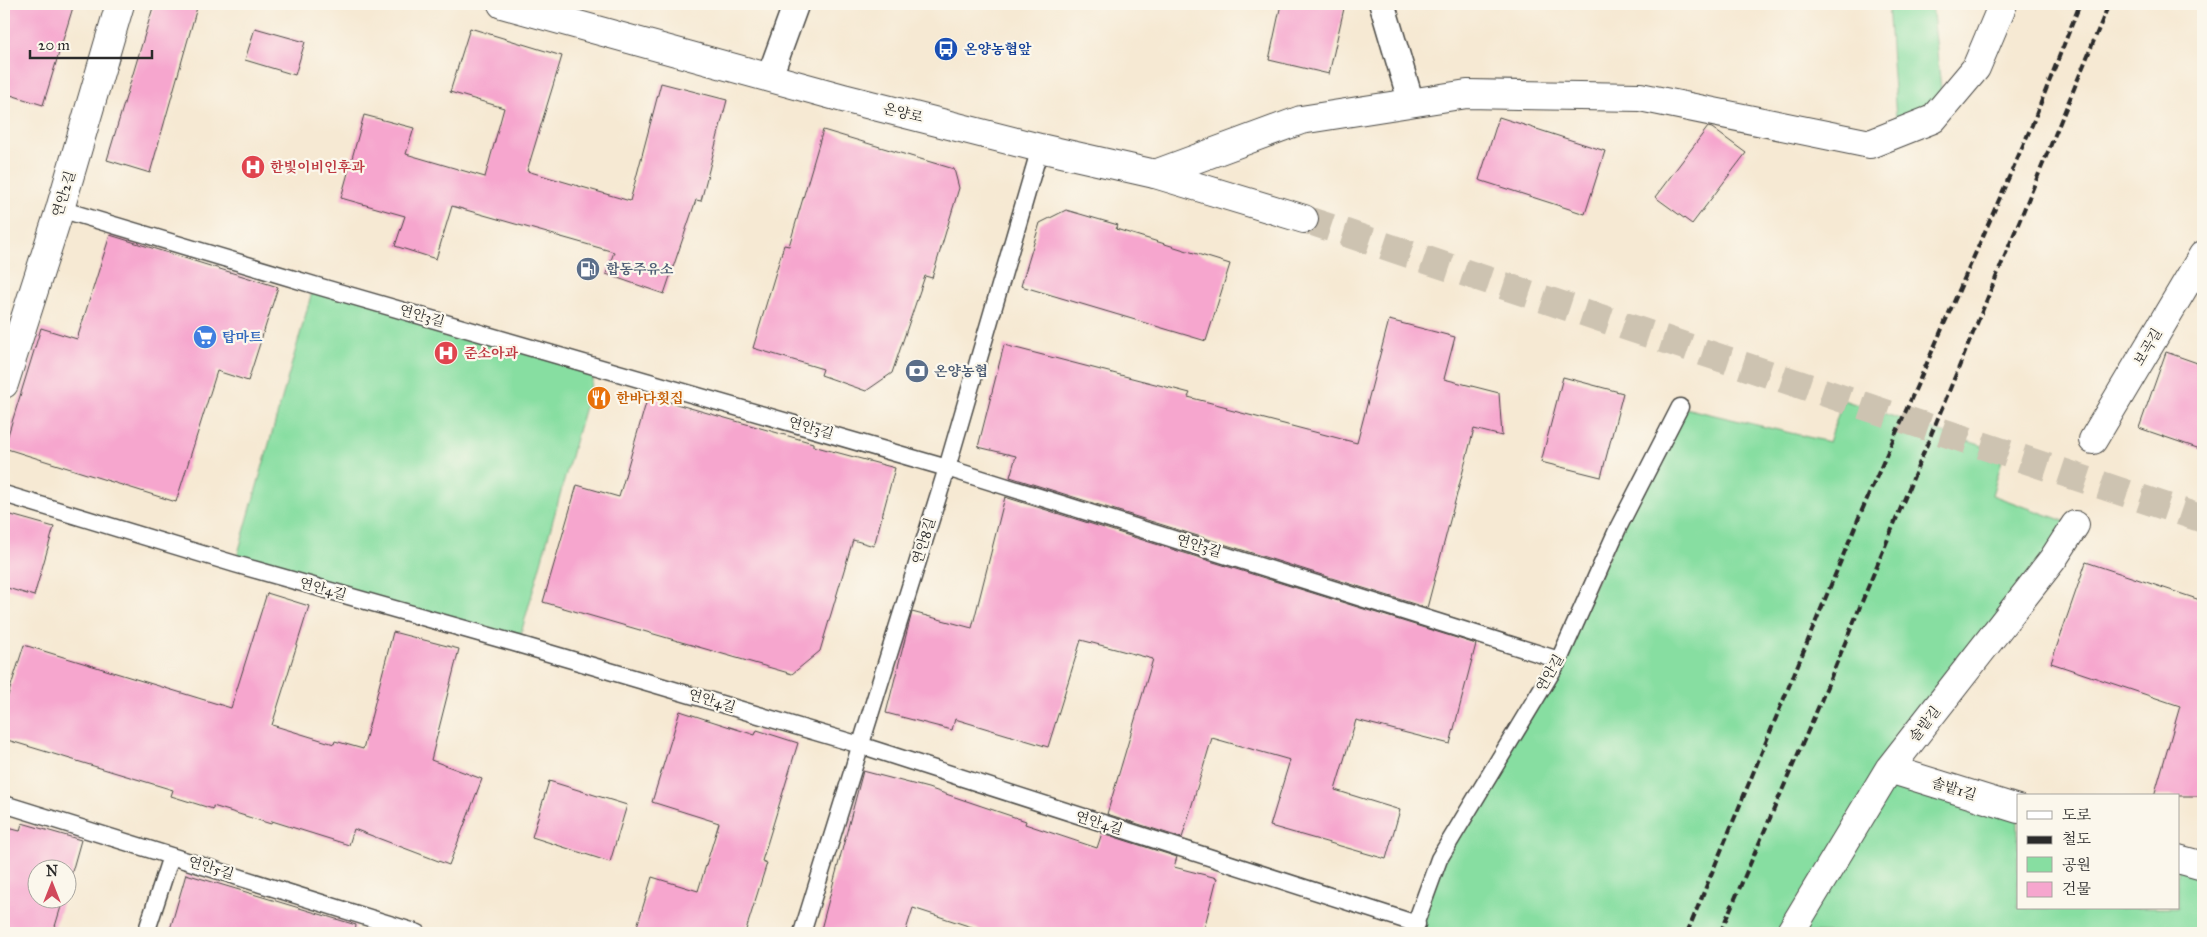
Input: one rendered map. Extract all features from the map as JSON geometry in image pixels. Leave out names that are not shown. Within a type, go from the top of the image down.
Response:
[{"type":"street","name":"연안2길","points":[[4,384],[60,209],[120,4]]},
{"type":"street","name":"온양로","points":[[502,4],[769,78],[1040,148],[1155,174],[1304,219]]},
{"type":"street","points":[[769,78],[796,4]]},
{"type":"street","points":[[1382,4],[1411,102]]},
{"type":"street","points":[[1155,174],[1301,120],[1467,94],[1640,97],[1870,144],[1932,119],[1976,68],[2003,4]]},
{"type":"street","name":"보곡길","points":[[2093,440],[2203,255]]},
{"type":"street","name":"솔밭길","points":[[1790,933],[1889,769],[2053,559],[2075,525]]},
{"type":"street","name":"솔밭1길","points":[[1889,769],[2017,809]]},
{"type":"street","points":[[2180,860],[2203,866]]},
{"type":"lane","name":"연안8길","points":[[802,933],[947,468],[1040,148]]},
{"type":"lane","name":"연안3길","points":[[60,209],[314,285],[947,468],[1559,660]]},
{"type":"lane","name":"연안길","points":[[1414,929],[1439,860],[1559,660],[1618,528],[1680,407]]},
{"type":"lane","name":"연안4길","points":[[4,494],[235,564],[518,644],[860,745],[1414,929]]},
{"type":"lane","name":"연안5길","points":[[4,804],[418,933]]},
{"type":"lane","points":[[146,933],[171,856]]},
{"type":"green space","points":[[1888,4],[1932,4],[1943,107],[1897,133]]},
{"type":"green space","points":[[314,285],[597,364],[518,644],[235,564]]},
{"type":"green space","points":[[1843,400],[2004,453],[1992,495],[2075,525],[1889,769],[2017,809],[2017,910],[2180,910],[2180,860],[2203,866],[2203,933],[1412,933],[1439,859],[1559,660],[1680,407],[1829,442]]},
{"type":"building","points":[[4,4],[74,4],[43,105],[4,93]]},
{"type":"building","points":[[154,4],[198,4],[150,173],[107,160]]},
{"type":"building","points":[[1281,4],[1345,4],[1329,74],[1269,60]]},
{"type":"building","points":[[255,28],[305,42],[295,75],[245,60]]},
{"type":"building","points":[[470,28],[562,56],[527,171],[630,201],[661,83],[727,100],[701,201],[696,200],[664,294],[606,274],[614,252],[452,206],[436,259],[395,246],[405,216],[341,198],[364,115],[414,128],[406,154],[485,177],[504,108],[450,92]]},
{"type":"building","points":[[1499,117],[1605,151],[1585,214],[1479,180]]},
{"type":"building","points":[[1708,127],[1746,153],[1692,224],[1655,197]]},
{"type":"building","points":[[823,130],[954,169],[959,188],[932,278],[925,276],[892,373],[866,391],[821,375],[823,369],[753,348],[784,245],[789,246]]},
{"type":"building","points":[[1066,210],[1118,225],[1116,229],[1230,264],[1206,341],[1021,286],[1040,223]]},
{"type":"building","points":[[110,235],[278,287],[248,381],[217,371],[176,502],[4,448],[41,328],[77,339]]},
{"type":"building","points":[[1389,320],[1455,337],[1444,379],[1499,393],[1502,436],[1474,429],[1427,608],[1010,477],[1016,456],[978,447],[1004,345],[1190,393],[1188,397],[1227,407],[1226,409],[1357,443]]},
{"type":"building","points":[[2166,352],[2203,365],[2203,450],[2139,428]]},
{"type":"building","points":[[1563,377],[1623,393],[1601,477],[1541,462]]},
{"type":"building","points":[[648,396],[813,443],[813,446],[895,468],[874,546],[853,540],[820,651],[792,674],[543,602],[577,485],[619,497]]},
{"type":"building","points":[[1005,497],[1476,644],[1450,744],[1356,720],[1335,790],[1400,810],[1386,859],[1270,826],[1290,760],[1212,738],[1182,838],[1107,814],[1153,659],[1081,640],[1048,747],[955,719],[952,730],[886,713],[912,612],[972,628]]},
{"type":"building","points":[[4,513],[54,527],[34,596],[4,587]]},
{"type":"building","points":[[2086,562],[2203,601],[2203,796],[2155,794],[2180,706],[2051,663]]},
{"type":"building","points":[[267,593],[309,606],[272,725],[334,744],[335,741],[363,749],[393,632],[459,649],[431,760],[482,779],[449,865],[354,829],[349,845],[272,821],[271,824],[213,806],[213,809],[171,796],[173,790],[4,739],[4,708],[24,645],[231,708]]},
{"type":"building","points":[[680,711],[755,735],[757,730],[798,743],[762,861],[767,863],[745,933],[635,933],[652,877],[698,891],[719,823],[652,802]]},
{"type":"building","points":[[863,771],[928,788],[1026,821],[1025,824],[1097,848],[1102,833],[1177,857],[1174,867],[1217,878],[1203,933],[990,933],[913,908],[905,933],[820,933]]},
{"type":"building","points":[[549,781],[627,805],[610,862],[532,837]]},
{"type":"building","points":[[22,823],[81,840],[75,860],[28,860],[28,910],[60,910],[53,933],[4,933],[4,827],[20,831]]},
{"type":"building","points":[[186,874],[356,925],[355,933],[169,933]]},
{"type":"tunnel","points":[[1304,219],[2203,519]]},
{"type":"railway","points":[[1687,933],[1859,517],[2032,125],[2080,4]]},
{"type":"railway","points":[[1720,933],[1821,701],[2109,4]]},
{"type":"place","name":"온양농협앞","points":[[946,49]]},
{"type":"place","name":"한빛이비인후과","points":[[253,167]]},
{"type":"place","name":"합동주유소","points":[[588,269]]},
{"type":"place","name":"탑마트","points":[[205,337]]},
{"type":"place","name":"준소아과","points":[[446,353]]},
{"type":"place","name":"온양농협","points":[[917,371]]},
{"type":"place","name":"한바다횟집","points":[[599,398]]}]
